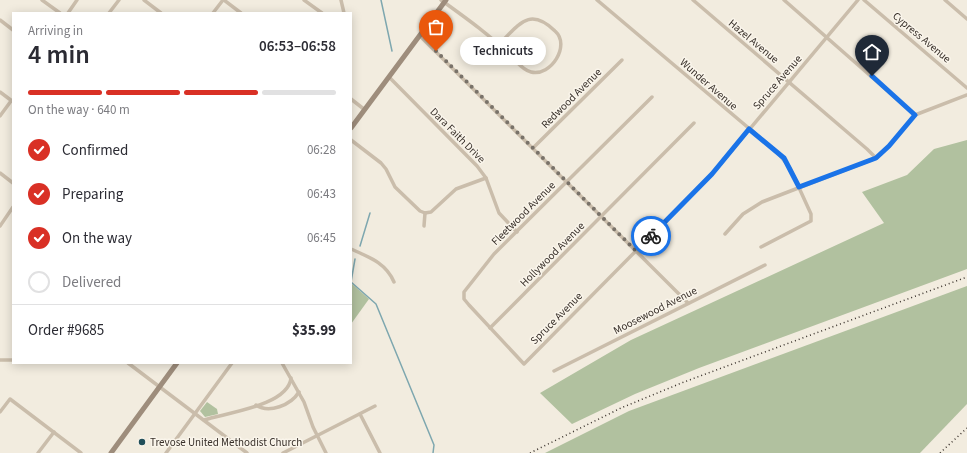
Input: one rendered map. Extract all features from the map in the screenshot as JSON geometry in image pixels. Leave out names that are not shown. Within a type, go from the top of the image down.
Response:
[{"type":"street","points":[[42,0],[59,12]]},
{"type":"street","points":[[69,12],[77,0]]},
{"type":"street","points":[[110,12],[118,0]]},
{"type":"street","points":[[144,0],[160,12]]},
{"type":"street","points":[[214,12],[223,0],[240,12]]},
{"type":"street","points":[[304,0],[321,12]]},
{"type":"street","points":[[341,0],[344,12]]},
{"type":"street","name":"Wunder Avenue","points":[[597,0],[784,158],[799,187],[812,218],[809,222],[761,247]]},
{"type":"street","name":"Hazel Avenue","points":[[693,0],[868,149],[876,158]]},
{"type":"street","points":[[784,0],[915,115]]},
{"type":"street","name":"Spruce Avenue","points":[[490,328],[524,364],[712,174],[858,0]]},
{"type":"street","name":"Cypress Avenue","points":[[864,0],[967,88]]},
{"type":"street","points":[[945,0],[967,19]]},
{"type":"street","points":[[352,127],[420,36],[444,1],[499,44],[522,68],[535,72],[543,71],[550,66],[559,53],[561,45],[557,32],[542,20],[532,18],[521,22],[499,44]]},
{"type":"street","points":[[0,20],[12,29]]},
{"type":"street","points":[[420,36],[688,303]]},
{"type":"street","name":"Redwood Avenue","points":[[533,148],[622,60]]},
{"type":"street","name":"Dara Faith Drive","points":[[389,78],[478,166],[486,178],[499,213],[516,232]]},
{"type":"street","points":[[0,92],[12,101],[0,116]]},
{"type":"street","points":[[726,234],[751,208],[772,197],[876,158],[889,146],[915,115],[967,95]]},
{"type":"street","name":"Fleetwood Avenue","points":[[490,328],[469,306],[463,295],[465,290],[485,264],[516,232],[652,97]]},
{"type":"street","points":[[352,100],[365,110]]},
{"type":"street","name":"Hollywood Avenue","points":[[490,328],[694,123]]},
{"type":"street","points":[[352,141],[381,163],[386,169],[395,187],[420,211],[425,213],[431,212],[456,189],[486,178]]},
{"type":"street","points":[[0,173],[12,182]]},
{"type":"street","points":[[0,226],[12,208]]},
{"type":"street","points":[[424,226],[425,213]]},
{"type":"street","points":[[352,249],[382,264],[390,272],[394,282]]},
{"type":"street","name":"Moosewood Avenue","points":[[554,371],[765,265]]},
{"type":"street","points":[[0,360],[12,360]]},
{"type":"street","points":[[129,364],[247,453]]},
{"type":"street","points":[[119,453],[112,451],[176,364]]},
{"type":"street","points":[[166,453],[231,364]]},
{"type":"street","points":[[283,364],[299,392],[326,453]]},
{"type":"street","points":[[204,420],[218,415],[234,414],[268,402],[278,395],[290,383],[291,378]]},
{"type":"street","points":[[256,405],[265,410],[273,409],[296,397],[299,392]]},
{"type":"street","points":[[0,412],[10,398],[81,453]]},
{"type":"street","points":[[283,453],[375,406]]},
{"type":"street","points":[[360,414],[380,453]]},
{"type":"street","points":[[38,453],[54,432]]},
{"type":"green space","points":[[967,140],[967,269],[699,368],[635,394],[572,424],[540,393],[631,340],[884,223],[862,192],[907,175],[934,149]]},
{"type":"green space","points":[[352,284],[369,299],[352,323]]},
{"type":"green space","points":[[967,286],[967,404],[920,453],[545,453],[629,411]]},
{"type":"green space","points":[[207,402],[217,409],[218,414],[205,417],[200,411]]},
{"type":"waterway","points":[[381,0],[392,51]]},
{"type":"waterway","points":[[360,246],[370,213]]},
{"type":"waterway","points":[[352,276],[355,259]]},
{"type":"waterway","points":[[352,283],[376,304],[434,445],[433,453]]},
{"type":"railway","points":[[530,453],[621,408],[684,382],[967,277]]},
{"type":"railway","points":[[940,453],[967,428]]},
{"type":"way so far","points":[[436,51],[636,251],[651,236]]},
{"type":"place","name":"Technicuts","points":[[436,51]]},
{"type":"place","name":"Trevose United Methodist Church","points":[[142,442]]},
{"type":"route","points":[[651,236],[712,174],[749,129],[784,158],[799,187],[821,180],[876,158],[889,146],[915,115],[872,76]]}]
